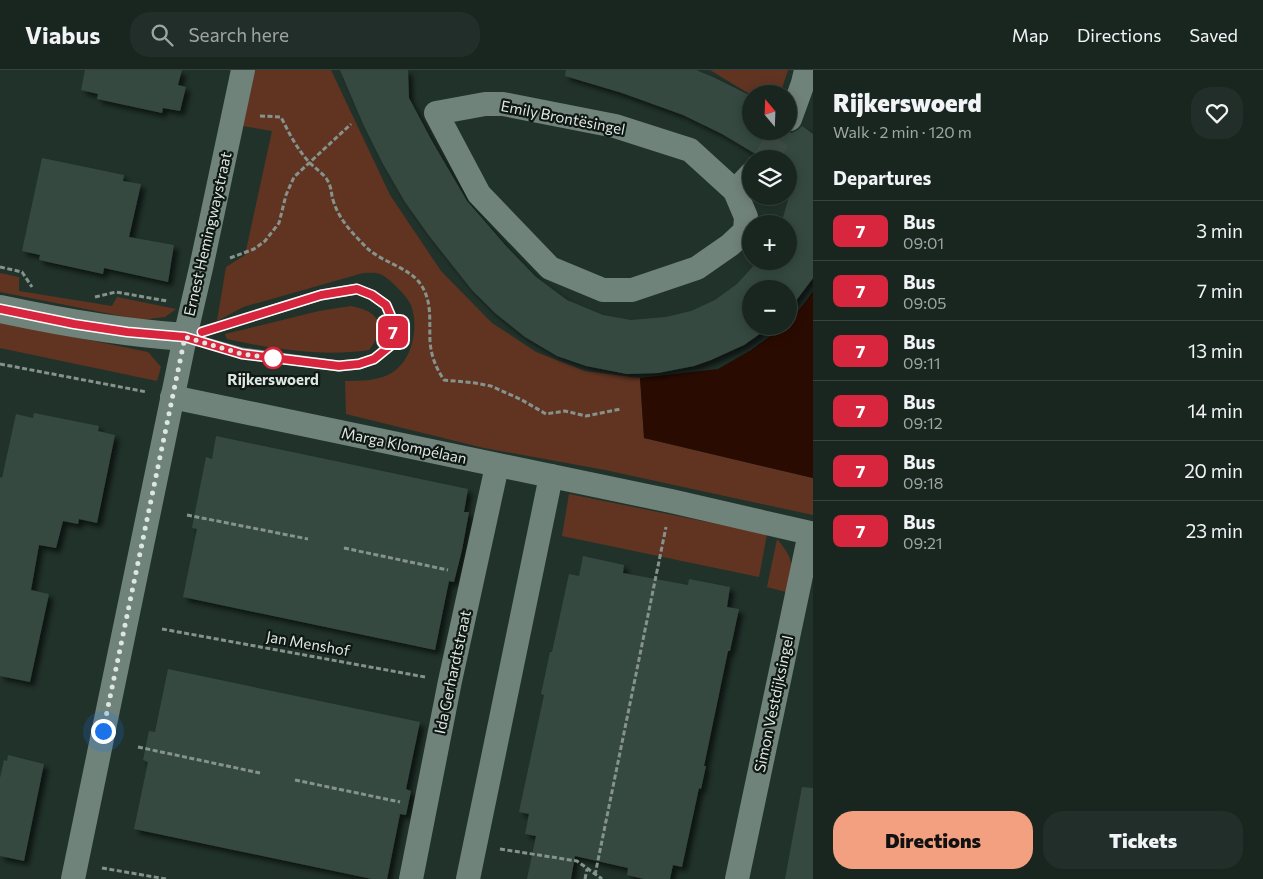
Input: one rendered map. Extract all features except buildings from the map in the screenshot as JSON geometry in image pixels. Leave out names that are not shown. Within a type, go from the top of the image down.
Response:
[{"type":"street","name":"Ernest Hemingwaystraat","points":[[75,871],[172,397],[243,70]]},
{"type":"street","points":[[798,97],[806,70]]},
{"type":"street","name":"Emily Brontësingel","points":[[485,104],[503,104],[615,126],[690,150],[734,191],[746,217],[745,231],[730,245],[697,268],[632,290],[603,290],[550,268],[478,194],[436,113],[485,104]]},
{"type":"street","points":[[734,191],[742,183]]},
{"type":"street","points":[[0,309],[74,324],[127,332],[185,337]]},
{"type":"street","name":"Marga Klompélaan","points":[[172,397],[807,531]]},
{"type":"street","name":"Ida Gerhardtstraat","points":[[411,879],[450,681],[497,466]]},
{"type":"street","points":[[468,879],[551,476]]},
{"type":"street","name":"Simon Vestdijksingel","points":[[737,879],[810,533],[807,531]]},
{"type":"lane","points":[[357,289],[372,295],[386,305],[392,319],[393,332],[390,346],[374,359],[359,364],[339,366],[242,354],[185,337],[321,295],[357,289]]},
{"type":"path","points":[[234,115],[281,117],[292,140],[310,163],[325,176],[332,188],[334,202],[340,216],[350,230],[379,257],[408,273],[419,282],[431,312],[431,351],[437,370],[444,380],[491,386],[522,400],[546,414],[565,411],[586,416],[621,409]]},
{"type":"path","points":[[201,268],[254,249],[265,241],[279,223],[286,195],[294,177],[351,124]]},
{"type":"path","points":[[0,267],[22,272],[35,291]]},
{"type":"path","points":[[93,298],[116,292],[192,306]]},
{"type":"path","points":[[0,364],[172,397]]},
{"type":"path","points":[[595,875],[671,502]]},
{"type":"path","points":[[187,515],[308,539]]},
{"type":"path","points":[[344,548],[473,576]]},
{"type":"path","name":"Jan Menshof","points":[[162,629],[450,681]]},
{"type":"path","points":[[138,747],[260,773]]},
{"type":"path","points":[[296,780],[425,808]]},
{"type":"path","points":[[474,845],[577,861],[602,879]]},
{"type":"path","points":[[585,879],[587,869]]},
{"type":"path","points":[[75,871],[166,879]]},
{"type":"shaded area","points":[[255,70],[331,70],[390,195],[441,271],[492,323],[536,352],[585,371],[640,378],[644,438],[813,478],[813,515],[605,470],[484,448],[346,414],[345,381],[363,381],[388,375],[400,366],[410,351],[414,332],[411,305],[398,288],[380,274],[363,273],[243,307],[217,321],[226,267],[245,255],[272,131],[243,126]]},
{"type":"shaded area","points":[[710,70],[788,70],[783,85],[742,85],[742,90]]},
{"type":"shaded area","points":[[0,273],[19,277],[19,291],[112,306],[117,297],[176,309],[165,317],[141,320],[0,292]]},
{"type":"shaded area","points":[[813,291],[813,478],[644,438],[640,378],[718,369],[751,350],[772,335],[797,335],[797,312]]},
{"type":"shaded area","points":[[351,306],[361,308],[374,316],[378,321],[378,334],[369,350],[334,353],[298,351],[227,339],[225,334],[319,311]]},
{"type":"shaded area","points":[[0,322],[148,352],[161,367],[157,381],[0,348]]},
{"type":"shaded area","points":[[569,494],[767,534],[759,577],[562,536]]},
{"type":"shaded area","points":[[777,539],[790,558],[791,569],[786,592],[767,587]]},
{"type":"tunnel","points":[[771,150],[778,140]]},
{"type":"bus line","name":"7","points":[[0,309],[74,324],[127,332],[185,337],[242,354],[339,366],[359,364],[374,359],[390,346],[393,332],[392,319],[386,305],[372,295],[357,289],[321,295],[202,332]]},
{"type":"place","name":"Rijkerswoerd","points":[[273,358]]},
{"type":"route","points":[[103,731],[185,337],[242,354],[273,358]]}]
